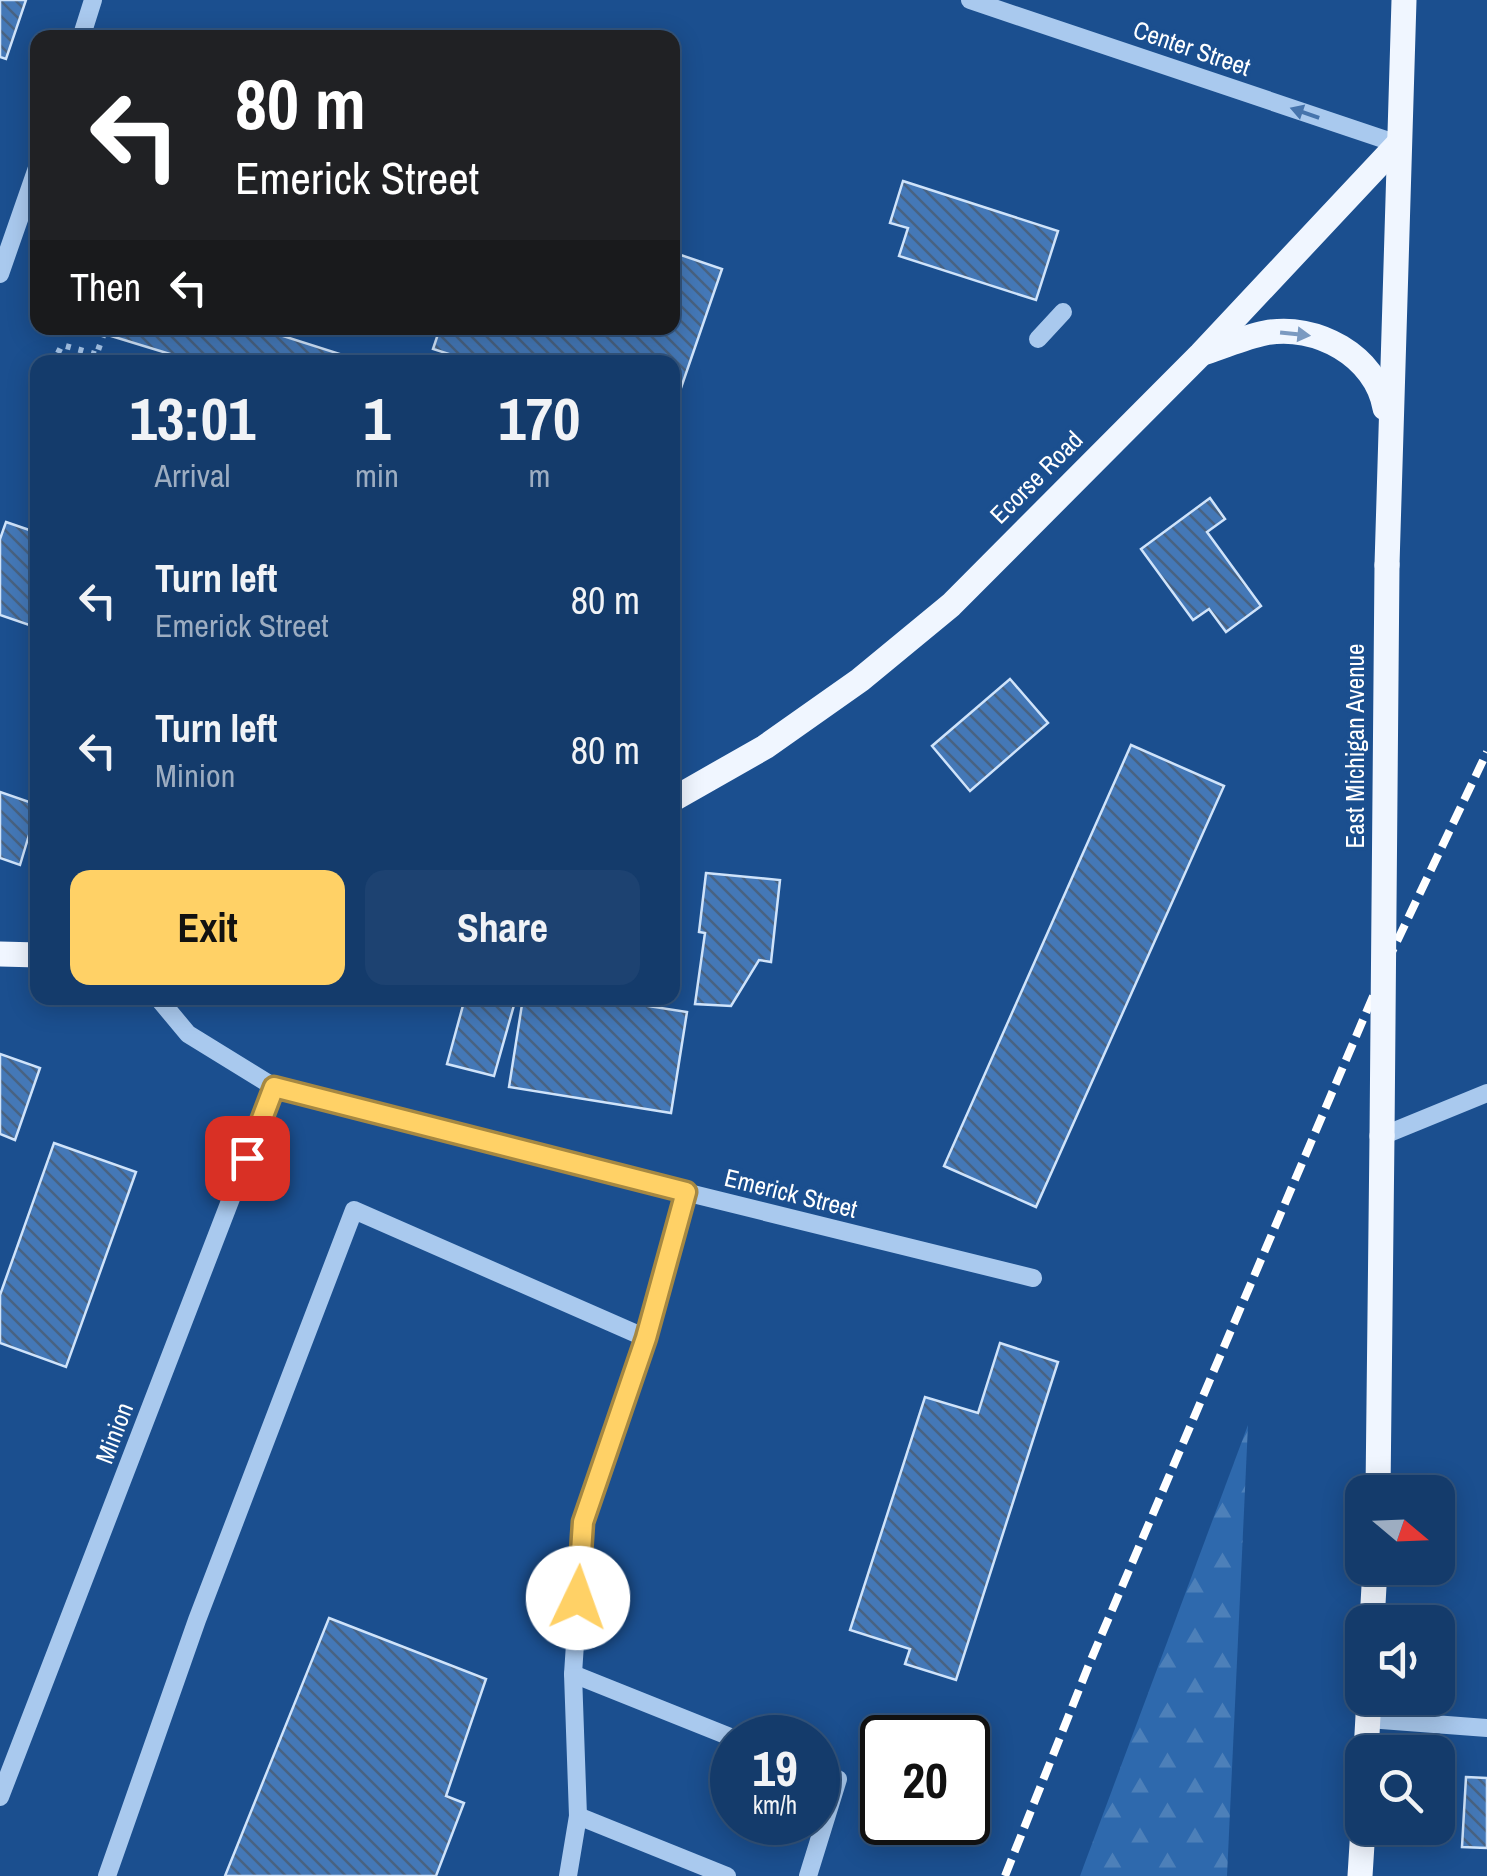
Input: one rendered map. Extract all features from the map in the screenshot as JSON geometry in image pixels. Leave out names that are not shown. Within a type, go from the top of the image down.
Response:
[{"type":"main road","name":"East Michigan Avenue","points":[[1378,1475],[1388,426],[1404,0]]},
{"type":"main road","name":"Ecorse Road","points":[[680,795],[766,747],[912,640],[1201,354],[1398,144]]},
{"type":"main road","points":[[1201,354],[1267,332],[1303,332],[1343,346],[1360,361],[1382,394],[1388,426]]},
{"type":"main road","points":[[0,954],[30,954]]},
{"type":"main road","points":[[1360,1876],[1361,1845]]},
{"type":"street","points":[[83,30],[93,0]]},
{"type":"street","name":"Center Street","points":[[970,0],[1398,144]]},
{"type":"street","points":[[0,274],[30,187]]},
{"type":"street","points":[[1038,339],[1063,312]]},
{"type":"street","name":"Emerick Street","points":[[164,1005],[188,1034],[274,1087],[1033,1278]]},
{"type":"street","name":"Minion","points":[[0,1797],[274,1087]]},
{"type":"street","points":[[1382,1136],[1487,1093]]},
{"type":"street","points":[[568,1876],[578,1816],[573,1674],[583,1522],[646,1338],[686,1192]]},
{"type":"street","points":[[107,1876],[197,1620],[354,1210],[646,1338]]},
{"type":"street","points":[[573,1674],[710,1729]]},
{"type":"street","points":[[1410,1715],[1487,1728]]},
{"type":"street","points":[[578,1816],[728,1876]]},
{"type":"street","points":[[808,1876],[818,1845]]},
{"type":"path","points":[[58,353],[62,344],[87,355]]},
{"type":"green space","points":[[1248,1425],[1227,1876],[1080,1876]]},
{"type":"building","points":[[0,0],[26,0],[6,59],[0,57]]},
{"type":"building","points":[[903,181],[1058,231],[1036,300],[899,256],[908,228],[890,223]]},
{"type":"building","points":[[680,255],[722,269],[680,391],[680,355],[452,355],[433,349],[438,335],[680,335]]},
{"type":"building","points":[[108,335],[280,335],[343,355],[173,355]]},
{"type":"building","points":[[1210,498],[1225,519],[1207,532],[1261,606],[1226,632],[1209,609],[1193,620],[1141,549]]},
{"type":"building","points":[[6,522],[30,530],[30,625],[0,615],[0,539]]},
{"type":"building","points":[[1010,679],[1048,723],[970,791],[932,746]]},
{"type":"building","points":[[1131,745],[1224,786],[1036,1207],[944,1166]]},
{"type":"building","points":[[0,792],[30,802],[30,832],[20,865],[0,858]]},
{"type":"building","points":[[706,873],[780,880],[771,962],[759,960],[731,1006],[695,1004],[705,933],[699,932]]},
{"type":"building","points":[[463,1005],[514,1005],[494,1076],[447,1064]]},
{"type":"building","points":[[522,1005],[642,1005],[687,1012],[671,1113],[509,1087]]},
{"type":"building","points":[[0,1054],[40,1068],[15,1140],[0,1134]]},
{"type":"building","points":[[54,1143],[136,1172],[66,1367],[0,1343],[0,1295]]},
{"type":"building","points":[[1000,1343],[1058,1362],[956,1680],[905,1664],[910,1649],[850,1630],[925,1397],[978,1413]]},
{"type":"building","points":[[329,1618],[486,1679],[446,1796],[464,1803],[436,1876],[225,1876]]},
{"type":"building","points":[[1466,1777],[1487,1778],[1487,1848],[1462,1847]]},
{"type":"railway","points":[[1005,1876],[1090,1662],[1391,954],[1487,752]]},
{"type":"route","points":[[247,1158],[274,1087],[686,1192],[646,1338],[583,1522],[578,1598]]}]
